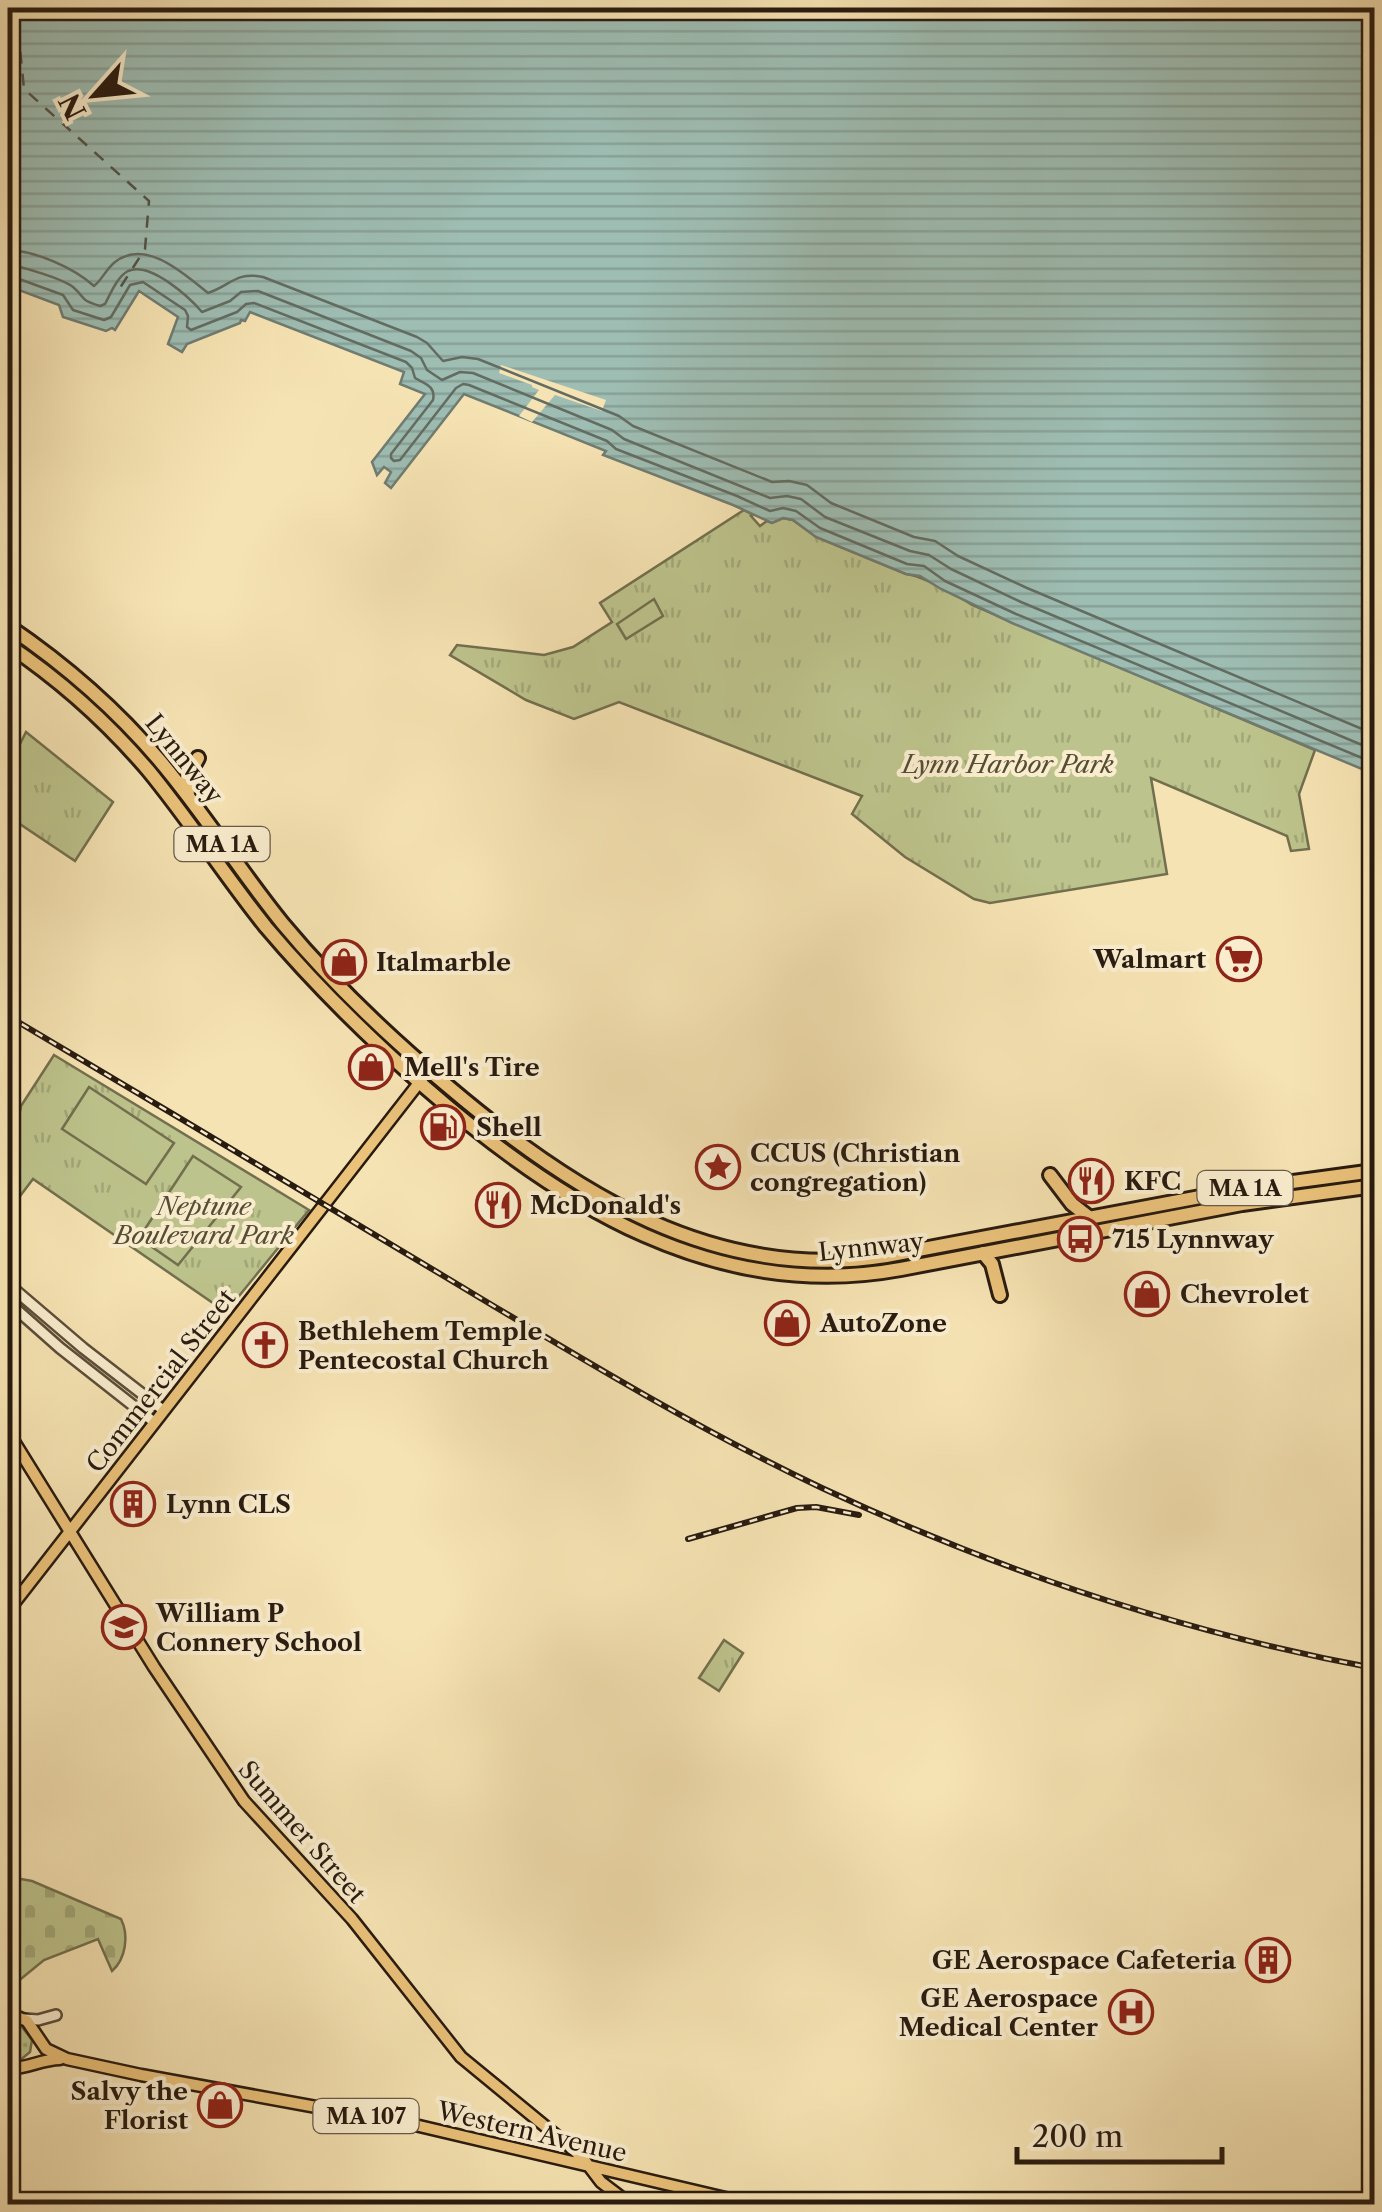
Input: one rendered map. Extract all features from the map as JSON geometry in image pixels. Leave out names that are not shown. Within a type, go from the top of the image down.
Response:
[{"type":"highway","name":"Lynnway","points":[[8,626],[61,664],[159,759],[298,942],[424,1076],[515,1160],[573,1199],[639,1234],[709,1260],[770,1273],[828,1276],[884,1272],[1242,1204],[1374,1186]]},
{"type":"highway","name":"Lynnway","points":[[8,645],[71,693],[122,741],[286,950],[366,1034],[584,1188],[662,1226],[733,1250],[794,1260],[856,1260],[1248,1188],[1374,1170]]},
{"type":"highway","points":[[188,798],[187,781],[198,758]]},
{"type":"highway","points":[[1050,1176],[1072,1204],[1090,1218]]},
{"type":"highway","points":[[983,1254],[992,1264],[1000,1295]]},
{"type":"main road","name":"Commercial Street","points":[[8,1611],[424,1076]]},
{"type":"main road","name":"Summer Street","points":[[8,1432],[244,1802],[352,1919],[461,2058],[574,2150],[612,2191],[630,2204]]},
{"type":"main road","points":[[8,2013],[25,2019]]},
{"type":"main road","name":"Western Avenue","points":[[25,2019],[50,2052],[67,2059],[415,2125],[750,2204]]},
{"type":"main road","points":[[29,2064],[38,2052],[39,2038]]},
{"type":"main road","name":"Western Avenue","points":[[8,2068],[67,2059]]},
{"type":"street","points":[[8,1284],[163,1410]]},
{"type":"street","points":[[8,1302],[154,1422]]},
{"type":"street","points":[[25,2019],[56,2016],[39,2038]]},
{"type":"street","points":[[602,2204],[612,2191]]},
{"type":"green space","name":"Lynn Harbor Park","points":[[744,510],[760,526],[783,518],[793,520],[816,537],[930,582],[972,605],[1315,750],[1299,794],[1309,849],[1291,851],[1287,836],[1151,778],[1167,874],[990,903],[974,899],[905,857],[852,814],[862,796],[619,702],[574,719],[526,700],[450,655],[457,645],[544,655],[573,647],[612,622],[600,603]]},
{"type":"green space","points":[[654,599],[663,616],[626,639],[617,624]]},
{"type":"green space","points":[[26,732],[113,802],[75,861],[8,816],[8,768]]},
{"type":"green space","name":"Neptune Boulevard Park","points":[[54,1055],[309,1210],[226,1312],[33,1179],[8,1212],[8,1148],[15,1137],[21,1106]]},
{"type":"green space","points":[[89,1087],[174,1143],[146,1184],[62,1129]]},
{"type":"green space","points":[[193,1156],[241,1187],[178,1265],[139,1238]]},
{"type":"green space","points":[[724,1640],[743,1653],[719,1691],[699,1678]]},
{"type":"green space","points":[[21,1879],[121,1919],[125,1946],[112,1971],[98,1939],[44,1960],[11,1987],[8,1882]]},
{"type":"green space","points":[[8,2020],[22,2027],[32,2040],[30,2052],[19,2061],[8,2060]]},
{"type":"water","points":[[8,8],[1374,8],[1374,774],[1012,623],[920,576],[906,574],[816,537],[793,520],[783,518],[772,523],[464,394],[391,488],[385,483],[391,472],[384,467],[377,475],[372,462],[425,394],[400,384],[404,372],[250,312],[245,321],[187,344],[182,352],[168,344],[178,317],[139,291],[115,330],[106,331],[63,317],[59,305],[8,286]]},
{"type":"pier","points":[[501,365],[606,400],[602,411],[555,395],[532,422],[519,416],[539,390],[499,373]]},
{"type":"ferry route","points":[[16,8],[24,89],[149,201],[145,249],[118,291]]},
{"type":"railway","points":[[8,1016],[630,1386],[822,1488],[956,1546],[1093,1596],[1233,1637],[1374,1668]]},
{"type":"railway","points":[[688,1539],[797,1508],[816,1507],[859,1515]]},
{"type":"place","name":"Walmart","points":[[1239,959]]},
{"type":"place","name":"Italmarble","points":[[344,962]]},
{"type":"place","name":"Mell's Tire","points":[[371,1067]]},
{"type":"place","name":"Shell","points":[[443,1127]]},
{"type":"place","name":"CCUS (Christian congregation)","points":[[718,1167]]},
{"type":"place","name":"KFC","points":[[1091,1181]]},
{"type":"place","name":"McDonald's","points":[[498,1205]]},
{"type":"place","name":"715 Lynnway","points":[[1080,1239]]},
{"type":"place","name":"Chevrolet","points":[[1147,1294]]},
{"type":"place","name":"AutoZone","points":[[787,1323]]},
{"type":"place","name":"Bethlehem Temple Pentecostal Church","points":[[265,1345]]},
{"type":"place","name":"Lynn CLS","points":[[133,1504]]},
{"type":"place","name":"William P Connery School","points":[[124,1627]]},
{"type":"place","name":"GE Aerospace Cafeteria","points":[[1268,1960]]},
{"type":"place","name":"GE Aerospace Medical Center","points":[[1131,2012]]},
{"type":"place","name":"Salvy the Florist","points":[[220,2105]]}]
